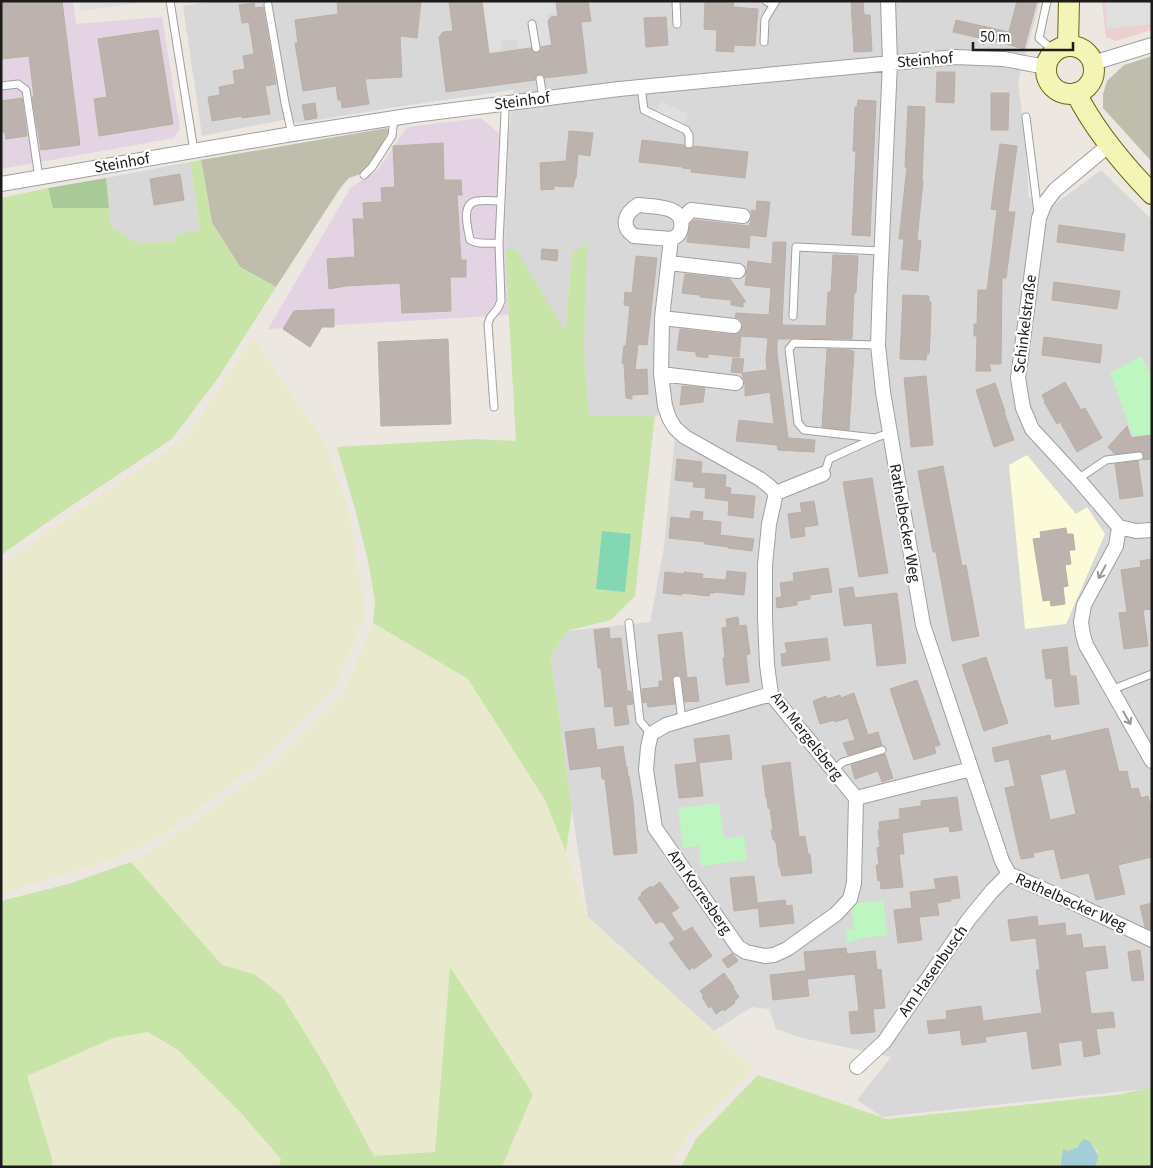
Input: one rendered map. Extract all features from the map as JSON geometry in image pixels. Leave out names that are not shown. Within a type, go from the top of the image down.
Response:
[{"type":"street","name":"Rathelbecker Weg","points":[[888,1],[890,63],[878,345],[889,433],[924,625],[1002,861],[1009,874],[1152,940]]},
{"type":"street","points":[[1056,55],[1076,47],[1089,56],[1094,72],[1087,87],[1076,93],[1068,94],[1061,92],[1054,88],[1046,75],[1056,55],[1068,1]]},
{"type":"street","points":[[1092,63],[1152,45]]},
{"type":"street","name":"Steinhof","points":[[1,184],[292,134],[542,98],[955,57],[1004,59],[1056,55]]},
{"type":"street","points":[[1076,93],[1086,112],[1109,145],[1152,194]]},
{"type":"street","name":"Schinkelstraße","points":[[1109,145],[1055,190],[1038,218],[1018,378],[1023,408],[1032,429],[1119,527]]},
{"type":"street","points":[[638,205],[673,210],[678,214],[681,228],[679,234],[671,239],[634,236],[626,228],[628,214],[638,205]]},
{"type":"street","points":[[681,221],[691,210],[743,216]]},
{"type":"street","points":[[671,239],[662,318],[662,374],[666,406],[669,418],[675,428],[685,437],[760,479],[776,493],[823,474]]},
{"type":"street","points":[[669,263],[738,271]]},
{"type":"street","points":[[662,318],[734,326]]},
{"type":"street","points":[[662,374],[736,383]]},
{"type":"street","name":"Am Mergelsberg","points":[[776,493],[769,524],[765,565],[767,665],[771,694],[856,798]]},
{"type":"street","points":[[1152,530],[1136,531],[1119,527],[1116,546],[1084,605],[1081,622],[1082,635],[1086,645],[1152,761]]},
{"type":"street","points":[[651,734],[666,725],[771,694]]},
{"type":"street","name":"Am Korresberg","points":[[651,734],[646,770],[655,828],[738,946],[746,952],[765,956],[774,955],[787,949],[836,914],[850,899],[854,883],[856,798]]},
{"type":"street","points":[[856,798],[971,769]]},
{"type":"street","name":"Am Hasenbusch","points":[[857,1067],[884,1042],[969,919],[1009,874]]},
{"type":"lane","points":[[170,1],[194,151]]},
{"type":"lane","points":[[676,1],[677,24]]},
{"type":"lane","points":[[764,42],[765,19],[774,3],[766,1]]},
{"type":"lane","points":[[1047,1],[1039,38],[1056,55]]},
{"type":"lane","points":[[268,5],[284,103],[292,134]]},
{"type":"lane","points":[[532,24],[536,48]]},
{"type":"lane","points":[[540,79],[542,98]]},
{"type":"lane","points":[[1,86],[18,84],[26,90],[39,178]]},
{"type":"lane","points":[[642,87],[644,110],[686,130],[689,135],[689,144]]},
{"type":"lane","points":[[494,407],[488,324],[501,301],[499,243],[504,103]]},
{"type":"lane","points":[[1026,117],[1038,218]]},
{"type":"lane","points":[[364,175],[372,167],[392,136],[394,118]]},
{"type":"lane","points":[[499,243],[479,244],[470,240],[466,212],[470,204],[475,201],[501,201]]},
{"type":"lane","points":[[794,316],[796,247],[881,251]]},
{"type":"lane","points":[[875,438],[804,430],[798,423],[789,349],[794,343],[878,345]]},
{"type":"lane","points":[[823,474],[828,458],[889,433]]},
{"type":"lane","points":[[1078,479],[1106,460],[1139,456]]},
{"type":"lane","points":[[629,623],[640,721],[651,734]]},
{"type":"lane","points":[[1111,690],[1152,674]]},
{"type":"lane","points":[[677,680],[682,720]]},
{"type":"lane","points":[[833,770],[843,762],[882,750]]},
{"type":"shaded area","points":[[1,1],[73,1],[76,24],[162,17],[180,129],[174,138],[1,169]]},
{"type":"shaded area","points":[[80,1],[154,1],[81,11]]},
{"type":"shaded area","points":[[212,1],[1040,1],[1018,82],[1024,127],[1029,198],[1055,204],[1101,170],[1152,220],[1152,1086],[1145,1089],[882,1117],[857,1100],[891,1057],[798,1037],[776,1029],[769,1009],[752,1007],[714,1031],[588,917],[551,657],[567,631],[650,622],[664,547],[677,415],[589,417],[584,351],[572,253],[565,332],[516,250],[505,249],[508,141],[514,90],[299,123],[283,120],[202,136],[183,6]]},
{"type":"shaded area","points":[[482,1],[555,1],[556,13],[547,14],[550,45],[519,48],[517,40],[501,41],[502,50],[474,54],[472,38],[487,35]]},
{"type":"shaded area","points":[[1102,1],[1152,1],[1152,30],[1116,41],[1106,37]]},
{"type":"shaded area","points":[[1105,1],[1152,1],[1152,24],[1107,29]]},
{"type":"shaded area","points":[[1152,56],[1152,162],[1103,108],[1103,94],[1107,81],[1124,65]]},
{"type":"shaded area","points":[[661,101],[688,114],[682,126],[655,114]]},
{"type":"shaded area","points":[[481,118],[508,141],[505,249],[509,315],[268,329],[351,187],[377,171],[407,127]]},
{"type":"shaded area","points":[[387,128],[389,131],[376,156],[363,173],[349,178],[341,187],[276,287],[240,267],[212,223],[201,160]]},
{"type":"shaded area","points":[[190,162],[200,230],[175,235],[175,241],[138,244],[111,226],[106,178]]},
{"type":"shaded area","points":[[253,338],[325,443],[349,511],[365,614],[335,687],[263,760],[166,833],[114,859],[9,891],[1,896],[1,565],[188,435]]},
{"type":"shaded area","points":[[1027,455],[1076,514],[1087,507],[1105,534],[1066,624],[1025,629],[1009,465]]},
{"type":"shaded area","points":[[373,623],[468,679],[545,800],[566,852],[588,918],[714,1031],[753,1069],[690,1133],[669,1167],[502,1167],[533,1094],[450,968],[435,1152],[374,1156],[327,1069],[254,974],[222,966],[131,862],[172,837],[270,767],[344,692]]},
{"type":"shaded area","points":[[148,1032],[178,1050],[241,1113],[281,1159],[279,1167],[52,1167],[52,1157],[27,1076],[113,1038]]},
{"type":"green space","points":[[201,160],[212,223],[240,267],[276,287],[218,378],[172,439],[1,555],[1,198],[48,188],[53,208],[109,208],[111,226],[138,244],[175,241],[174,235],[200,230],[190,162]]},
{"type":"green space","points":[[106,178],[109,208],[53,208],[48,188]]},
{"type":"green space","points":[[587,243],[584,351],[589,416],[655,415],[635,596],[611,620],[567,631],[551,657],[572,810],[566,852],[545,800],[468,679],[373,623],[375,601],[368,561],[337,447],[477,439],[516,441],[505,249],[516,249],[565,331],[572,253]]},
{"type":"green space","points":[[1141,356],[1152,377],[1152,434],[1133,436],[1110,373]]},
{"type":"green space","points":[[602,531],[631,534],[625,592],[596,589]]},
{"type":"green space","points":[[719,803],[724,838],[744,836],[747,860],[701,866],[699,846],[683,848],[678,808]]},
{"type":"green space","points":[[131,862],[222,965],[254,974],[282,996],[327,1069],[374,1156],[435,1152],[450,967],[533,1094],[502,1167],[279,1167],[281,1159],[241,1113],[178,1050],[148,1032],[113,1038],[27,1076],[52,1158],[52,1167],[1,1167],[1,902],[68,884]]},
{"type":"green space","points":[[883,900],[887,935],[862,938],[847,943],[846,930],[854,929],[851,904]]},
{"type":"green space","points":[[758,1075],[887,1119],[1115,1095],[1152,1086],[1152,1167],[1094,1167],[1098,1152],[1091,1144],[1065,1150],[1062,1154],[1060,1167],[681,1167],[696,1139]]},
{"type":"water","points":[[1083,1139],[1090,1141],[1098,1156],[1094,1167],[1060,1167],[1063,1149],[1069,1151],[1077,1148]]},
{"type":"building","points":[[1,1],[62,1],[80,145],[41,150],[32,97],[34,97],[29,56],[1,59]]},
{"type":"building","points":[[337,1],[421,1],[417,38],[400,36],[402,77],[365,79],[369,104],[342,108],[341,100],[338,100],[336,86],[303,91],[295,43],[298,43],[295,20],[338,14]]},
{"type":"building","points":[[449,1],[482,1],[489,54],[531,48],[534,53],[539,52],[541,47],[552,45],[548,21],[551,17],[558,16],[556,1],[588,1],[591,21],[581,22],[587,73],[545,78],[544,75],[540,74],[536,75],[535,80],[446,92],[439,37],[443,32],[453,31]]},
{"type":"building","points":[[705,1],[734,1],[733,7],[758,9],[755,46],[734,45],[734,52],[716,51],[717,30],[704,29]]},
{"type":"building","points":[[851,1],[863,1],[864,15],[870,15],[872,51],[854,52]]},
{"type":"building","points":[[1017,1],[1037,1],[1024,49],[953,32],[956,20],[1009,32]]},
{"type":"building","points":[[254,3],[255,8],[263,7],[276,84],[265,86],[270,114],[212,121],[208,97],[220,95],[219,87],[235,84],[233,71],[245,69],[243,56],[254,54],[249,22],[242,23],[239,5]]},
{"type":"building","points":[[666,17],[668,45],[646,47],[644,18]]},
{"type":"building","points":[[158,30],[173,124],[99,136],[94,99],[107,97],[98,39]]},
{"type":"building","points":[[937,72],[955,72],[954,103],[936,102]]},
{"type":"building","points":[[991,93],[1009,93],[1008,130],[991,130]]},
{"type":"building","points":[[22,98],[27,136],[6,139],[5,132],[1,132],[1,101]]},
{"type":"building","points":[[858,100],[876,101],[870,236],[852,235],[856,151],[853,151],[855,107],[857,107]]},
{"type":"building","points":[[315,103],[317,118],[305,120],[302,105]]},
{"type":"building","points":[[908,106],[925,107],[923,181],[917,240],[921,241],[918,271],[901,269],[904,239],[899,239],[907,167],[905,167]]},
{"type":"building","points":[[569,131],[593,133],[590,156],[578,154],[576,178],[573,187],[554,186],[554,189],[541,190],[540,163],[566,161]]},
{"type":"building","points":[[642,140],[684,145],[689,149],[694,146],[748,152],[745,178],[691,172],[692,169],[683,167],[639,162]]},
{"type":"building","points":[[443,143],[444,180],[461,180],[462,195],[457,195],[461,260],[466,260],[466,277],[450,277],[451,311],[402,313],[400,283],[346,286],[329,289],[327,259],[355,257],[353,219],[364,219],[363,203],[382,202],[381,188],[395,187],[393,146]]},
{"type":"building","points":[[1000,144],[1017,146],[1008,212],[1015,212],[1006,278],[1002,278],[1001,364],[989,364],[991,371],[976,371],[977,336],[974,336],[974,324],[977,324],[978,290],[987,290],[997,210],[991,209]]},
{"type":"building","points":[[180,174],[184,200],[154,205],[150,179]]},
{"type":"building","points":[[757,201],[770,202],[766,237],[750,235],[749,248],[687,242],[690,224],[694,220],[749,226],[752,217],[751,210],[756,211]]},
{"type":"building","points":[[1059,225],[1125,234],[1123,251],[1057,242]]},
{"type":"building","points":[[773,242],[786,242],[782,325],[826,326],[828,292],[831,292],[833,255],[858,256],[852,339],[777,339],[777,353],[788,438],[815,440],[814,452],[778,450],[777,445],[736,441],[739,420],[774,424],[770,392],[745,396],[745,384],[742,373],[767,370],[768,338],[741,336],[739,357],[708,354],[708,358],[696,356],[696,352],[677,350],[680,329],[734,335],[741,332],[743,326],[740,319],[735,317],[736,313],[769,315],[771,288],[745,285],[748,261],[772,264]]},
{"type":"building","points":[[542,249],[558,250],[557,261],[541,259]]},
{"type":"building","points":[[636,256],[657,258],[647,345],[638,344],[635,370],[647,369],[648,394],[632,395],[632,399],[626,398],[624,364],[622,363],[624,346],[626,346],[630,306],[624,305],[625,292],[632,293]]},
{"type":"building","points":[[685,274],[730,279],[746,302],[743,302],[743,307],[731,305],[731,300],[682,293]]},
{"type":"building","points":[[1054,282],[1120,291],[1117,309],[1052,300]]},
{"type":"building","points":[[903,295],[929,296],[929,302],[931,302],[930,339],[929,354],[927,353],[926,360],[900,359]]},
{"type":"building","points":[[334,309],[334,327],[322,327],[310,347],[283,329],[294,311]]},
{"type":"building","points":[[1044,337],[1102,345],[1100,363],[1042,355]]},
{"type":"building","points":[[448,339],[451,424],[381,426],[378,342]]},
{"type":"building","points":[[827,349],[854,351],[849,430],[822,427]]},
{"type":"building","points":[[733,358],[744,359],[742,373],[731,372]]},
{"type":"building","points":[[926,376],[933,445],[911,447],[904,378]]},
{"type":"building","points":[[1065,382],[1081,410],[1085,408],[1102,438],[1077,452],[1060,422],[1057,424],[1042,395]]},
{"type":"building","points":[[995,383],[1014,440],[994,447],[976,390]]},
{"type":"building","points":[[682,386],[705,388],[703,402],[680,405]]},
{"type":"building","points":[[1127,426],[1131,438],[1152,435],[1152,459],[1143,460],[1143,453],[1139,451],[1114,454],[1108,447]]},
{"type":"building","points":[[677,459],[702,462],[701,473],[726,475],[725,487],[731,488],[730,494],[755,496],[753,518],[728,515],[729,501],[705,498],[706,488],[693,487],[694,482],[675,480]]},
{"type":"building","points":[[1138,461],[1143,496],[1120,499],[1115,464]]},
{"type":"building","points":[[943,466],[962,566],[966,565],[979,636],[952,641],[936,552],[933,552],[918,471]]},
{"type":"building","points":[[872,478],[888,573],[859,577],[843,482]]},
{"type":"building","points":[[814,501],[818,525],[804,527],[805,536],[791,538],[788,514],[802,512],[800,503]]},
{"type":"building","points":[[691,511],[703,512],[702,520],[721,522],[720,535],[754,539],[752,551],[705,544],[705,542],[669,538],[671,517],[690,519]]},
{"type":"building","points":[[1066,528],[1067,534],[1073,534],[1075,550],[1069,550],[1071,564],[1065,565],[1068,586],[1063,587],[1065,604],[1051,606],[1050,600],[1043,601],[1033,539],[1041,538],[1040,532]]},
{"type":"building","points":[[1152,559],[1152,609],[1143,610],[1148,646],[1124,649],[1119,613],[1127,612],[1121,570],[1141,567],[1140,561]]},
{"type":"building","points":[[828,568],[832,592],[810,595],[810,599],[797,601],[797,605],[777,608],[776,598],[782,597],[780,583],[794,581],[793,573]]},
{"type":"building","points":[[727,571],[746,573],[744,595],[716,592],[710,593],[709,596],[663,593],[665,572],[703,574],[702,578],[726,580]]},
{"type":"building","points":[[853,587],[855,598],[897,593],[906,663],[877,666],[872,623],[844,626],[839,589]]},
{"type":"building","points":[[738,617],[739,626],[746,625],[750,654],[746,655],[749,682],[726,685],[722,628],[727,627],[726,619]]},
{"type":"building","points":[[609,628],[610,639],[621,638],[627,691],[631,691],[633,704],[626,705],[629,724],[615,726],[613,706],[605,707],[601,668],[598,668],[594,630]]},
{"type":"building","points":[[682,632],[687,678],[696,677],[699,701],[685,702],[682,679],[680,675],[677,675],[673,676],[672,680],[675,704],[648,707],[647,702],[643,703],[642,689],[659,687],[659,681],[663,681],[658,635]]},
{"type":"building","points":[[827,638],[830,660],[782,666],[781,654],[787,653],[785,643]]},
{"type":"building","points":[[1067,647],[1070,676],[1076,676],[1079,704],[1055,707],[1052,678],[1046,679],[1042,650]]},
{"type":"building","points":[[986,657],[1008,723],[984,731],[962,665]]},
{"type":"building","points":[[917,680],[940,745],[934,747],[936,753],[914,760],[890,689]]},
{"type":"building","points":[[854,693],[868,735],[878,732],[882,745],[848,755],[843,743],[855,740],[848,718],[820,724],[813,701],[826,696],[827,699],[840,695],[841,698]]},
{"type":"building","points":[[594,728],[597,750],[623,746],[633,802],[637,853],[614,855],[605,779],[602,779],[601,766],[570,770],[565,732]]},
{"type":"building","points":[[1108,728],[1119,772],[1127,771],[1131,789],[1138,788],[1141,798],[1148,796],[1152,812],[1152,857],[1118,865],[1125,894],[1096,900],[1089,873],[1061,879],[1054,849],[1033,853],[1034,857],[1021,859],[1005,788],[1015,786],[1009,759],[995,762],[992,748],[1050,735],[1051,741]],"holes":[[[1066,769],[1076,814],[1050,820],[1040,775]]]},
{"type":"building","points":[[729,735],[732,759],[697,763],[694,739]]},
{"type":"building","points":[[885,754],[893,778],[882,782],[878,771],[855,779],[851,765]]},
{"type":"building","points":[[699,762],[703,796],[679,798],[675,765]]},
{"type":"building","points":[[790,762],[799,837],[805,836],[808,854],[810,854],[812,873],[782,876],[776,842],[773,840],[771,830],[773,830],[770,808],[768,808],[766,798],[762,766]]},
{"type":"building","points":[[957,797],[962,830],[950,832],[949,826],[902,833],[904,854],[899,854],[903,887],[881,889],[876,865],[879,865],[877,848],[880,847],[879,822],[900,819],[899,809],[921,806],[921,801]]},
{"type":"building","points":[[754,876],[758,908],[734,911],[730,878]]},
{"type":"building","points":[[957,876],[960,898],[937,903],[939,915],[919,917],[922,940],[898,943],[894,910],[912,908],[910,892],[936,889],[934,879]]},
{"type":"building","points":[[660,882],[679,908],[671,913],[678,924],[684,932],[692,927],[712,956],[694,969],[693,967],[689,970],[669,943],[675,939],[663,922],[661,921],[656,924],[638,898],[642,895],[641,893]]},
{"type":"building","points":[[785,900],[786,906],[792,905],[794,923],[760,927],[758,903]]},
{"type":"building","points":[[1152,903],[1152,930],[1145,927],[1140,906]]},
{"type":"building","points":[[1037,916],[1038,926],[1065,923],[1066,936],[1081,934],[1083,948],[1105,946],[1108,968],[1085,971],[1091,1014],[1113,1012],[1115,1027],[1096,1029],[1100,1054],[1084,1057],[1082,1040],[1058,1043],[1061,1065],[1032,1069],[1027,1031],[985,1037],[986,1042],[962,1045],[960,1030],[929,1034],[927,1021],[947,1019],[946,1011],[981,1006],[983,1021],[1042,1013],[1036,970],[1040,970],[1036,938],[1011,941],[1008,920]]},
{"type":"building","points":[[846,948],[847,954],[875,951],[877,970],[881,969],[885,1008],[873,1009],[875,1032],[851,1034],[849,1012],[859,1011],[855,974],[807,979],[809,996],[773,1000],[770,975],[806,971],[804,952]]},
{"type":"building","points":[[1140,950],[1144,980],[1132,981],[1128,952]]},
{"type":"building","points":[[732,953],[738,961],[728,968],[722,960]]},
{"type":"building","points":[[724,973],[739,997],[734,1001],[735,1003],[716,1014],[711,1006],[709,1008],[700,991]]}]
